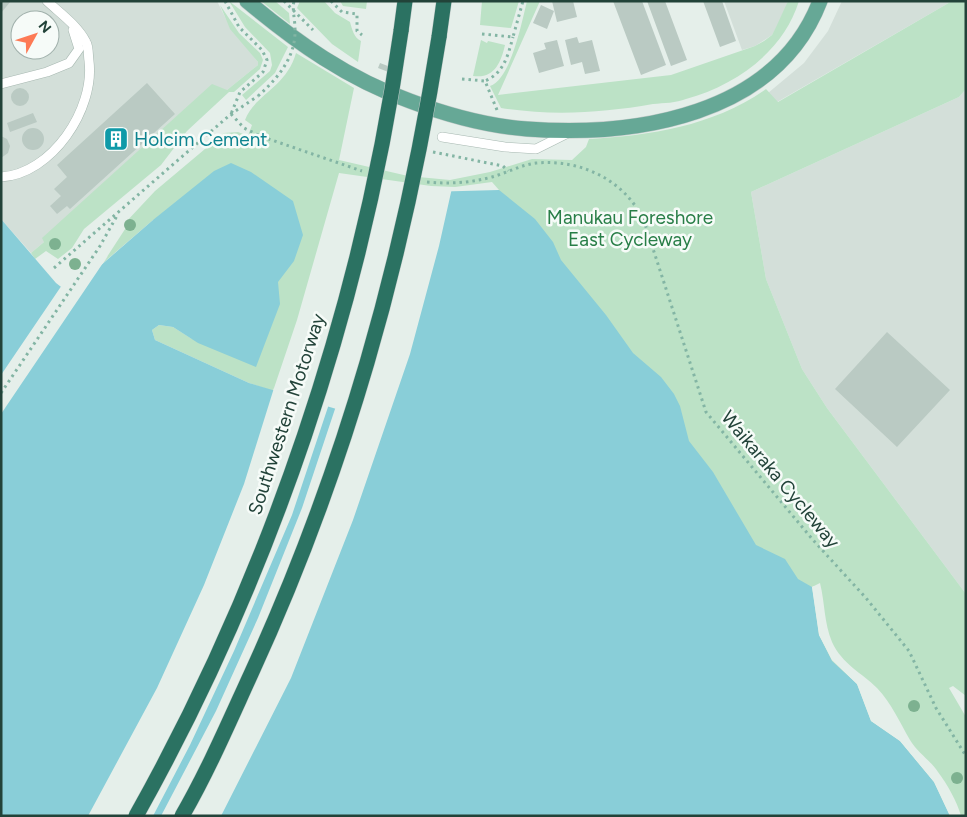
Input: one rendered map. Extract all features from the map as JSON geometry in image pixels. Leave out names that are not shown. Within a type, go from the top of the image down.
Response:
[{"type":"highway","name":"Southwestern Motorway","points":[[136,816],[205,681],[247,587],[289,478],[344,305],[376,171],[401,31],[404,1]]},
{"type":"highway","points":[[182,816],[230,721],[277,617],[312,531],[369,364],[408,210],[427,115],[444,1]]},
{"type":"main road","points":[[247,1],[317,55],[377,88],[409,101],[468,119],[501,126],[526,129],[572,130],[666,120],[698,112],[731,98],[764,77],[784,59],[809,23],[820,1]]},
{"type":"lane","points":[[1,177],[16,176],[51,154],[74,123],[87,98],[91,75],[87,44],[71,22],[47,1]]},
{"type":"lane","points":[[1,84],[47,72],[69,63],[79,49],[71,22]]},
{"type":"lane","points":[[442,137],[505,147],[536,149],[572,130]]},
{"type":"path","points":[[225,1],[239,27],[262,50],[267,60],[263,72],[240,92],[231,114]]},
{"type":"path","points":[[54,268],[231,114],[258,96],[276,79],[290,55],[295,36],[294,1]]},
{"type":"path","points":[[330,1],[342,12],[357,14],[357,31],[362,36]]},
{"type":"path","points":[[462,79],[485,82],[492,78],[505,63],[514,37],[522,1]]},
{"type":"path","points":[[482,34],[514,37]]},
{"type":"path","points":[[485,82],[495,106]]},
{"type":"path","points":[[231,114],[244,128],[260,136],[367,172]]},
{"type":"path","points":[[431,151],[503,166],[508,172]]},
{"type":"path","name":"Waikaraka Cycleway","points":[[417,181],[462,183],[491,177],[530,164],[574,165],[596,173],[622,190],[638,209],[701,400],[712,421],[813,540],[866,598],[909,652],[936,708],[966,756]]},
{"type":"path","points":[[1,394],[100,246],[120,212]]},
{"type":"shaded area","points":[[1,1],[217,1],[231,29],[258,62],[258,65],[227,90],[211,100],[31,253],[1,219]]},
{"type":"shaded area","points":[[724,1],[788,1],[783,16],[772,35],[755,46],[742,50]]},
{"type":"shaded area","points":[[842,1],[952,1],[777,102],[768,93],[804,63],[828,31]]},
{"type":"shaded area","points":[[966,89],[966,594],[827,408],[802,369],[766,279],[751,192],[959,97]]},
{"type":"green space","points":[[229,1],[288,47],[275,73],[246,100],[242,95],[270,71],[272,65],[270,53],[245,27]]},
{"type":"green space","points":[[261,1],[275,1],[289,13],[290,24]]},
{"type":"green space","points":[[300,1],[324,1],[335,13],[350,22],[355,36],[361,41],[358,62],[332,44],[297,8]]},
{"type":"green space","points":[[340,1],[367,1],[366,9],[343,6]]},
{"type":"green space","points":[[482,1],[519,1],[511,28],[480,25]]},
{"type":"green space","points":[[527,1],[540,1],[498,95],[671,75],[755,46],[764,41],[772,35],[788,1],[799,1],[792,19],[782,36],[769,51],[740,75],[705,93],[674,102],[615,110],[558,113],[501,108],[490,86],[504,73],[510,61],[519,35]]},
{"type":"green space","name":"Manukau Foreshore East Cycleway","points":[[952,1],[966,1],[966,89],[959,97],[751,192],[766,279],[802,369],[827,408],[966,594],[966,696],[953,686],[949,688],[966,717],[966,816],[961,816],[945,782],[913,744],[882,694],[836,650],[827,628],[820,583],[812,587],[819,635],[832,660],[857,684],[871,721],[900,741],[934,782],[950,816],[570,816],[499,190],[492,182],[455,187],[431,186],[339,173],[297,320],[273,391],[249,383],[155,340],[152,330],[159,325],[173,327],[192,339],[153,220],[103,263],[129,223],[126,222],[155,191],[224,133],[238,132],[248,136],[252,125],[245,120],[250,111],[285,75],[296,53],[354,88],[339,160],[408,176],[450,180],[490,172],[532,159],[572,160],[586,147],[589,139],[636,135],[703,120],[746,102],[766,89],[778,102]]},
{"type":"green space","points":[[220,5],[239,33],[260,53],[263,60],[260,69],[234,92],[229,92],[187,131],[161,165],[84,229],[72,248],[58,259],[46,251],[35,259],[31,253],[44,242],[42,238],[212,84],[227,90],[258,65],[258,62],[230,29]]},
{"type":"green space","points":[[481,40],[487,43],[488,41],[505,45],[499,64],[491,72],[486,75],[473,76]]},
{"type":"water","points":[[231,163],[251,172],[293,201],[303,235],[294,261],[278,282],[280,304],[256,367],[198,343],[173,327],[159,325],[152,330],[155,340],[249,383],[360,416],[426,192],[499,190],[535,219],[553,242],[561,260],[606,315],[633,353],[661,377],[674,394],[680,406],[689,441],[713,472],[756,545],[785,559],[798,579],[812,587],[819,635],[832,661],[857,684],[871,721],[900,741],[934,782],[950,816],[1,816],[1,219],[56,283],[69,293],[153,220],[214,171]]},
{"type":"pier","points":[[452,188],[439,246],[410,354],[353,520],[291,678],[221,816],[161,816],[216,711],[258,618],[302,508],[336,406],[359,413],[424,191]]},
{"type":"pier","points":[[108,256],[1,414],[1,375],[62,285],[69,290]]},
{"type":"pier","points":[[274,388],[329,404],[292,515],[234,651],[190,745],[153,816],[88,816],[157,688],[204,585],[244,484]]},
{"type":"pier","points":[[814,586],[821,634],[834,659],[859,683],[873,720],[901,739],[936,780],[953,816],[950,816],[934,782],[900,741],[871,721],[857,684],[832,660],[819,635],[812,587]]},
{"type":"building","points":[[1,1],[11,1],[1,13]]},
{"type":"building","points":[[552,1],[573,1],[577,17],[557,22]]},
{"type":"building","points":[[613,1],[642,1],[666,65],[641,75]]},
{"type":"building","points":[[647,1],[665,1],[687,60],[671,66]]},
{"type":"building","points":[[703,1],[722,1],[736,41],[720,47]]},
{"type":"building","points":[[541,5],[554,11],[547,29],[533,23]]},
{"type":"building","points":[[577,37],[579,43],[592,40],[600,71],[585,74],[582,62],[571,65],[565,40]]},
{"type":"building","points":[[557,40],[564,66],[539,73],[533,53],[546,49],[544,43]]},
{"type":"building","points":[[380,63],[393,68],[391,73],[378,68]]},
{"type":"building","name":"Holcim Cement","points":[[147,83],[175,114],[70,209],[67,206],[57,214],[50,206],[61,196],[54,189],[67,177],[57,165]]},
{"type":"building","points":[[16,88],[24,88],[29,93],[27,104],[16,106],[11,101],[11,93]]},
{"type":"building","points":[[33,113],[37,122],[10,132],[7,123]]},
{"type":"building","points":[[33,128],[41,131],[44,139],[41,147],[33,150],[25,147],[22,139],[25,131]]},
{"type":"building","points":[[1,136],[7,139],[10,146],[8,153],[1,158]]},
{"type":"building","points":[[887,332],[950,390],[897,447],[835,389]]},
{"type":"place","name":"Holcim Cement","points":[[116,139]]}]
